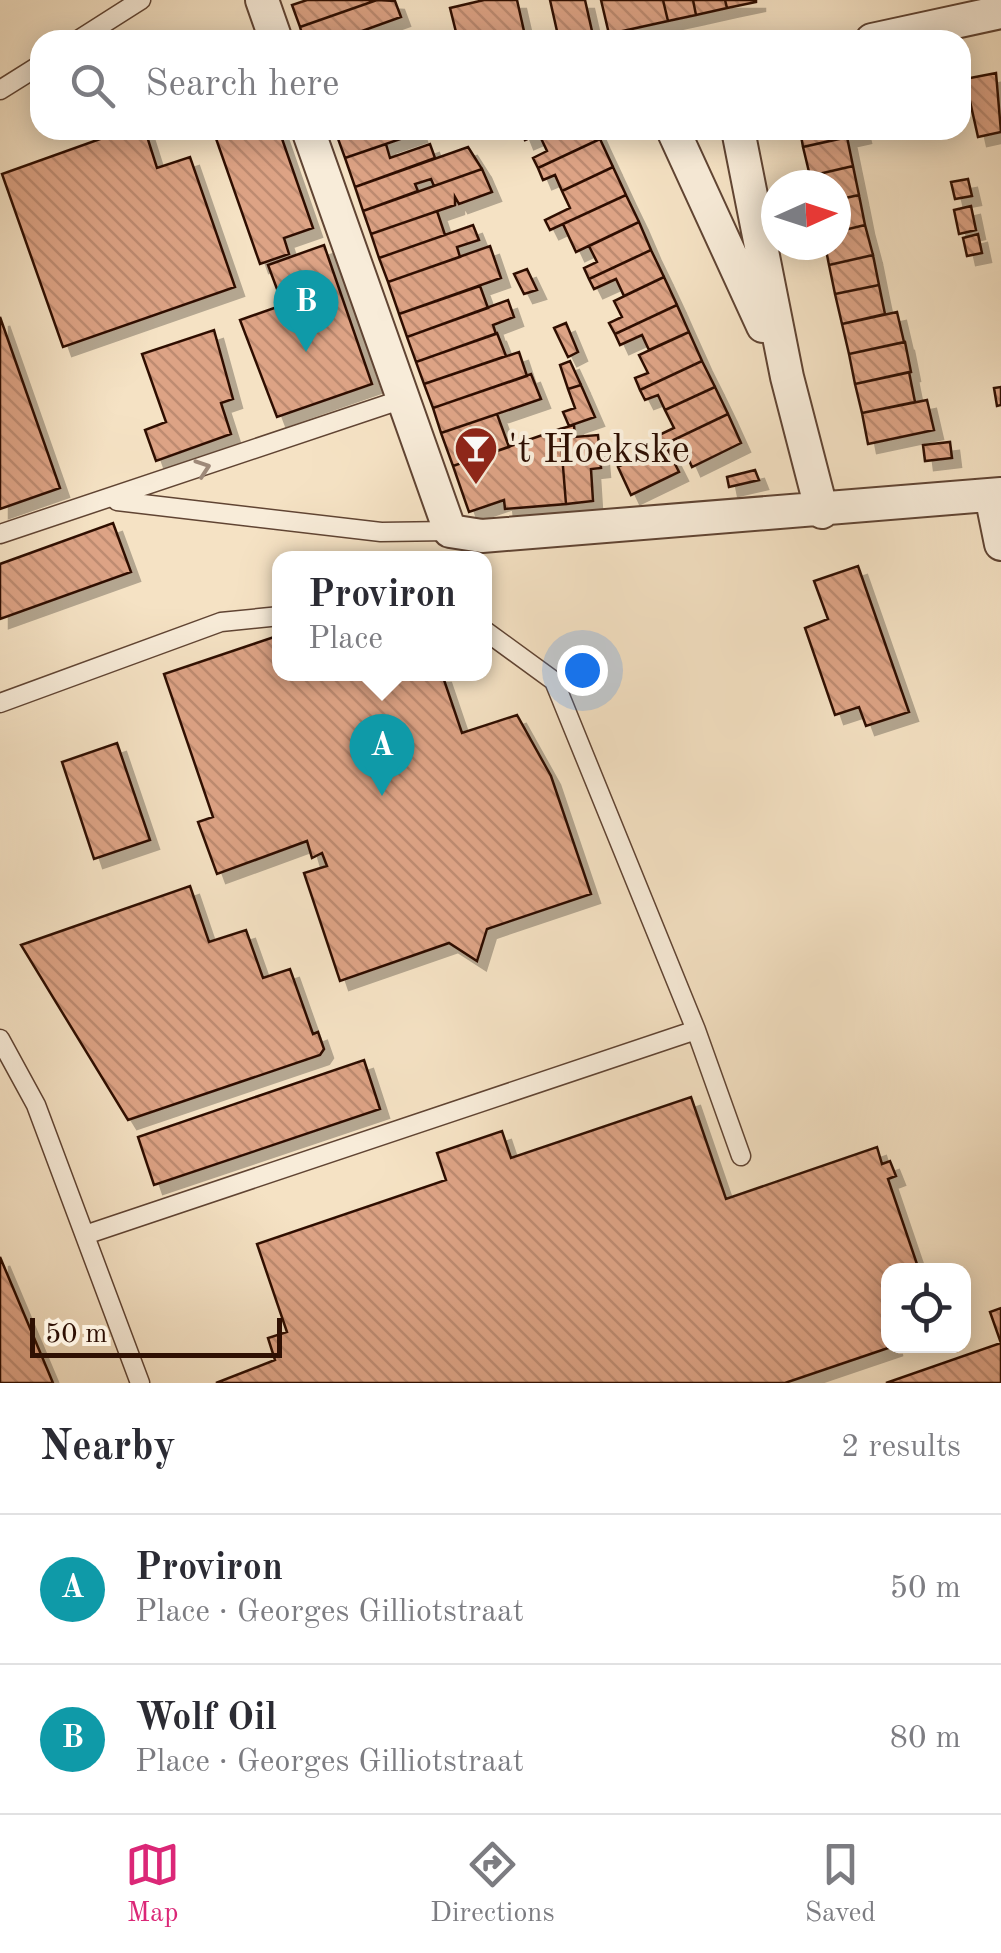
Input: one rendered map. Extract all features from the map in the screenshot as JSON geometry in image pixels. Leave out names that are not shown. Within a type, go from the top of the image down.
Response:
[{"type":"street","points":[[262,0],[272,30]]},
{"type":"street","points":[[918,30],[1001,12]]},
{"type":"street","points":[[311,140],[450,531],[482,536],[822,512],[996,495],[1001,544]]},
{"type":"street","points":[[678,140],[787,377]]},
{"type":"street","points":[[740,140],[787,377],[822,512]]},
{"type":"lane","points":[[94,30],[141,0]]},
{"type":"lane","points":[[0,90],[30,71]]},
{"type":"lane","points":[[0,534],[111,500],[402,399]]},
{"type":"lane","points":[[111,500],[381,532],[450,531]]},
{"type":"lane","points":[[0,703],[221,622],[272,617]]},
{"type":"lane","points":[[492,636],[554,681],[696,1030],[740,1156]]},
{"type":"lane","points":[[85,1235],[696,1030]]},
{"type":"lane","points":[[0,1040],[36,1105],[140,1383]]},
{"type":"building","points":[[307,0],[377,0],[300,27],[292,5]]},
{"type":"building","points":[[377,0],[395,1],[401,17],[365,30],[300,27]]},
{"type":"building","points":[[484,0],[517,0],[524,30],[456,30],[450,8]]},
{"type":"building","points":[[550,0],[585,0],[592,30],[557,30]]},
{"type":"building","points":[[601,0],[663,0],[668,21],[608,30]]},
{"type":"building","points":[[663,0],[693,0],[696,15],[668,21]]},
{"type":"building","points":[[693,0],[725,0],[727,8],[696,15]]},
{"type":"building","points":[[725,0],[756,0],[756,2],[727,8]]},
{"type":"building","points":[[996,73],[1001,132],[978,137],[971,106],[971,78]]},
{"type":"building","points":[[97,140],[148,140],[157,168],[190,157],[235,287],[63,347],[2,174]]},
{"type":"building","points":[[217,140],[282,140],[313,228],[284,238],[289,254],[260,264]]},
{"type":"building","points":[[338,140],[398,140],[345,158]]},
{"type":"building","points":[[542,140],[598,140],[538,168],[533,158],[547,151]]},
{"type":"building","points":[[598,140],[613,167],[562,191],[555,175],[543,180],[538,168]]},
{"type":"building","points":[[802,140],[835,140],[803,147]]},
{"type":"building","points":[[848,140],[853,166],[809,170],[803,147]]},
{"type":"building","points":[[386,144],[390,158],[430,144],[435,158],[355,187],[345,158]]},
{"type":"building","points":[[468,147],[482,169],[434,186],[431,179],[415,184],[418,191],[363,211],[355,187]]},
{"type":"building","points":[[853,166],[859,195],[851,197],[851,170],[836,170]]},
{"type":"building","points":[[613,167],[626,195],[550,230],[545,220],[570,208],[562,191]]},
{"type":"building","points":[[482,169],[492,192],[459,204],[455,197],[455,205],[371,234],[363,211]]},
{"type":"building","points":[[968,179],[972,196],[955,199],[951,182]]},
{"type":"building","points":[[626,195],[639,222],[576,252],[563,224]]},
{"type":"building","points":[[859,195],[865,225],[851,228],[851,197]]},
{"type":"building","points":[[971,206],[976,230],[959,234],[954,210]]},
{"type":"building","points":[[437,211],[445,235],[379,258],[371,234]]},
{"type":"building","points":[[639,222],[651,250],[589,279],[584,268],[597,262],[589,246]]},
{"type":"building","points":[[473,225],[479,240],[457,247],[460,257],[388,282],[379,258]]},
{"type":"building","points":[[865,225],[873,255],[851,260],[851,228]]},
{"type":"building","points":[[978,234],[982,253],[967,256],[963,238]]},
{"type":"building","points":[[324,245],[372,384],[277,417],[240,320],[283,305],[268,265]]},
{"type":"building","points":[[490,246],[501,278],[399,314],[388,282]]},
{"type":"building","points":[[651,250],[664,277],[624,296],[616,279],[594,289],[589,279]]},
{"type":"building","points":[[873,255],[879,285],[835,294],[829,265]]},
{"type":"building","points":[[527,269],[537,290],[524,294],[514,274]]},
{"type":"building","points":[[664,277],[677,305],[615,334],[609,323],[622,317],[614,301]]},
{"type":"building","points":[[879,285],[885,314],[842,324],[835,294]]},
{"type":"building","points":[[480,286],[488,308],[407,337],[399,314]]},
{"type":"building","points":[[508,300],[514,317],[493,325],[496,334],[416,362],[407,337]]},
{"type":"building","points":[[677,305],[689,332],[649,350],[642,335],[620,345],[615,334]]},
{"type":"building","points":[[897,312],[904,342],[849,354],[842,324]]},
{"type":"building","points":[[0,317],[60,488],[0,509]]},
{"type":"building","points":[[566,323],[578,352],[568,357],[554,328]]},
{"type":"building","points":[[214,330],[233,399],[221,403],[231,434],[156,461],[145,430],[166,422],[142,354]]},
{"type":"building","points":[[689,332],[702,361],[640,390],[635,378],[648,373],[639,355]]},
{"type":"building","points":[[497,333],[506,356],[424,384],[416,362]]},
{"type":"building","points":[[905,342],[911,372],[855,384],[849,354]]},
{"type":"building","points":[[519,352],[527,376],[433,408],[424,384]]},
{"type":"building","points":[[570,361],[581,385],[568,389],[560,365]]},
{"type":"building","points":[[702,361],[715,387],[665,410],[658,395],[645,400],[640,390]]},
{"type":"building","points":[[909,372],[915,402],[862,413],[855,384]]},
{"type":"building","points":[[531,374],[541,399],[441,433],[433,408]]},
{"type":"building","points":[[581,385],[595,417],[569,426],[563,412],[575,408],[568,389]]},
{"type":"building","points":[[715,387],[728,414],[659,447],[655,437],[674,428],[665,410]]},
{"type":"building","points":[[1001,387],[1001,405],[997,406],[994,388]]},
{"type":"building","points":[[927,400],[934,430],[868,444],[862,413]]},
{"type":"building","points":[[497,414],[509,447],[453,466],[441,433]]},
{"type":"building","points":[[728,414],[741,443],[692,467],[684,449],[671,455],[665,444]]},
{"type":"building","points":[[574,425],[575,437],[598,435],[601,468],[591,469],[593,501],[566,504],[560,429]]},
{"type":"building","points":[[560,429],[566,504],[505,509],[504,500],[469,512],[453,466]]},
{"type":"building","points":[[950,442],[952,458],[925,461],[923,445]]},
{"type":"building","points":[[665,444],[679,472],[631,495],[618,467]]},
{"type":"building","points":[[755,470],[759,480],[729,487],[727,477]]},
{"type":"building","points":[[113,523],[131,572],[0,619],[0,564]]},
{"type":"building","points":[[858,566],[909,712],[866,726],[859,707],[835,715],[805,628],[828,619],[814,581]]},
{"type":"building","points":[[272,638],[272,681],[444,681],[462,733],[517,715],[551,776],[591,894],[487,929],[477,961],[449,943],[340,981],[304,873],[327,866],[322,853],[312,858],[307,841],[217,874],[198,822],[213,817],[164,674]]},
{"type":"building","points":[[117,743],[150,840],[94,859],[62,762]]},
{"type":"building","points":[[190,886],[209,942],[246,930],[263,978],[290,969],[313,1034],[318,1032],[324,1049],[320,1055],[128,1120],[21,945]]},
{"type":"building","points":[[364,1060],[380,1109],[154,1185],[138,1137]]},
{"type":"building","points":[[691,1097],[726,1199],[877,1147],[882,1164],[890,1161],[896,1176],[888,1179],[917,1263],[881,1263],[881,1350],[785,1383],[216,1383],[275,1360],[268,1338],[287,1332],[257,1244],[446,1180],[437,1153],[502,1131],[511,1158]]},
{"type":"building","points":[[0,1257],[48,1371],[53,1383],[0,1383]]},
{"type":"building","points":[[1001,1308],[1001,1343],[990,1312]]},
{"type":"building","points":[[1001,1343],[1001,1383],[886,1383]]},
{"type":"place","name":"Wolf Oil","points":[[306,352]]},
{"type":"place","name":"'t Hoekske","points":[[476,486]]},
{"type":"place","name":"Proviron","points":[[382,796]]}]
